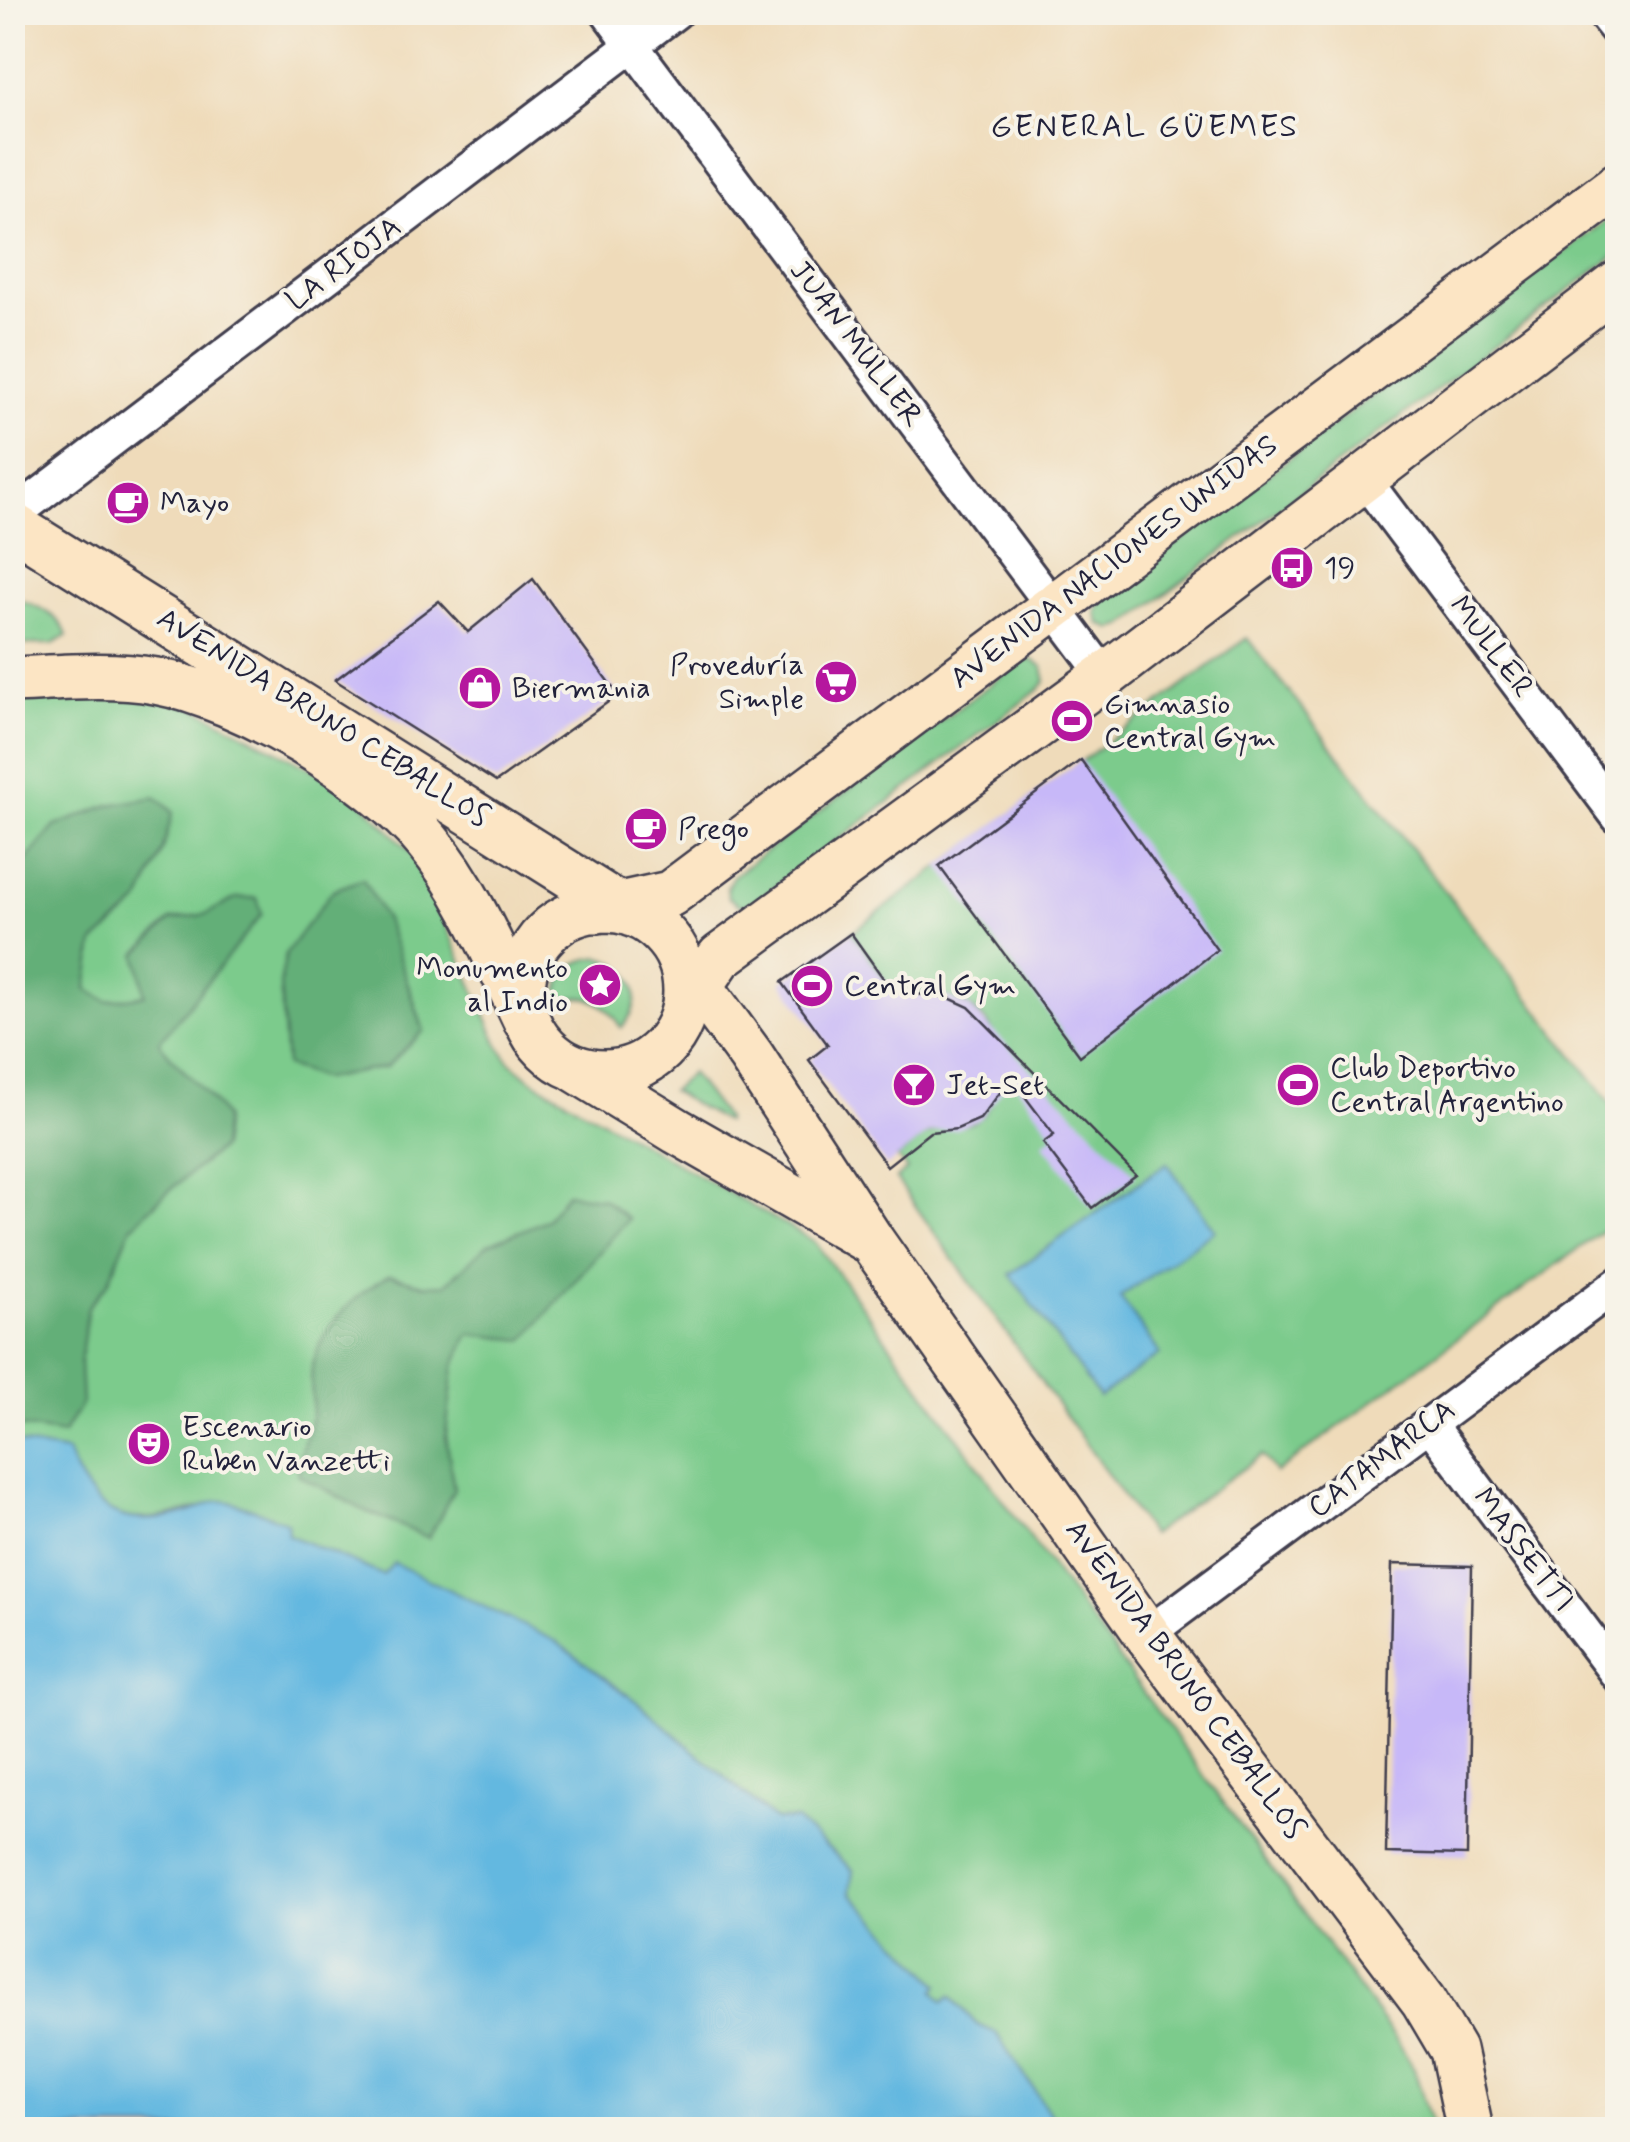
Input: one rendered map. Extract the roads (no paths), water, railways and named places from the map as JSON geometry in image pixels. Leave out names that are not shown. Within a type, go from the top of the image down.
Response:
[{"type":"main road","name":"AVENIDA NACIONES UNIDAS","points":[[616,910],[670,894],[1618,185]]},
{"type":"main road","points":[[687,984],[668,939],[651,924],[616,910],[576,914],[540,938],[522,977],[522,999],[526,1020],[546,1049],[575,1069],[614,1073],[652,1058],[666,1044],[687,984],[720,957],[1105,676],[1618,284]]},
{"type":"main road","name":"AVENIDA BRUNO CEBALLOS","points":[[12,525],[616,910]]},
{"type":"main road","name":"AVENIDA BRUNO CEBALLOS","points":[[12,680],[93,676],[153,680],[186,688],[238,706],[357,778],[404,816],[443,862],[526,1020]]},
{"type":"main road","name":"AVENIDA BRUNO CEBALLOS","points":[[687,984],[751,1056],[872,1242],[1147,1634],[1424,2001],[1453,2050],[1470,2130]]},
{"type":"main road","name":"AVENIDA BRUNO CEBALLOS","points":[[575,1069],[872,1242]]},
{"type":"street","name":"JUAN MULLER","points":[[607,12],[1105,676]]},
{"type":"street","name":"LA RIOJA","points":[[12,516],[676,12]]},
{"type":"street","points":[[1602,12],[1618,32]]},
{"type":"street","name":"MULLER","points":[[1364,478],[1618,817]]},
{"type":"street","name":"CATAMARCA","points":[[1147,1634],[1618,1284]]},
{"type":"street","name":"MASSETTI","points":[[1429,1424],[1618,1676]]},
{"type":"water","points":[[1167,1163],[1215,1230],[1120,1297],[1160,1354],[1099,1397],[1010,1274]]},
{"type":"water","points":[[12,1442],[67,1452],[76,1473],[99,1503],[129,1518],[167,1518],[216,1501],[235,1503],[287,1522],[288,1535],[383,1575],[394,1563],[555,1641],[636,1701],[775,1820],[796,1820],[853,1870],[850,1892],[939,1985],[935,1991],[944,2001],[951,1996],[976,2024],[996,2033],[1064,2129],[13,2129]]},
{"type":"place","name":"Mayo","points":[[128,503]]},
{"type":"place","name":"19","points":[[1292,568]]},
{"type":"place","name":"Proveduría Simple","points":[[836,682]]},
{"type":"place","name":"Biermania","points":[[480,688]]},
{"type":"place","name":"Gimnasio Central Gym","points":[[1072,721]]},
{"type":"place","name":"Prego","points":[[646,829]]},
{"type":"place","name":"Monumento al Indio","points":[[600,985]]},
{"type":"place","name":"Central Gym","points":[[812,986]]},
{"type":"place","name":"Jet-Set","points":[[914,1085]]},
{"type":"place","name":"Club Deportivo Central Argentino","points":[[1298,1085]]},
{"type":"place","name":"Escenario Ruben Vanzetti","points":[[149,1444]]},
{"type":"district","name":"GENERAL GÜEMES","points":[[1145,127]]}]
